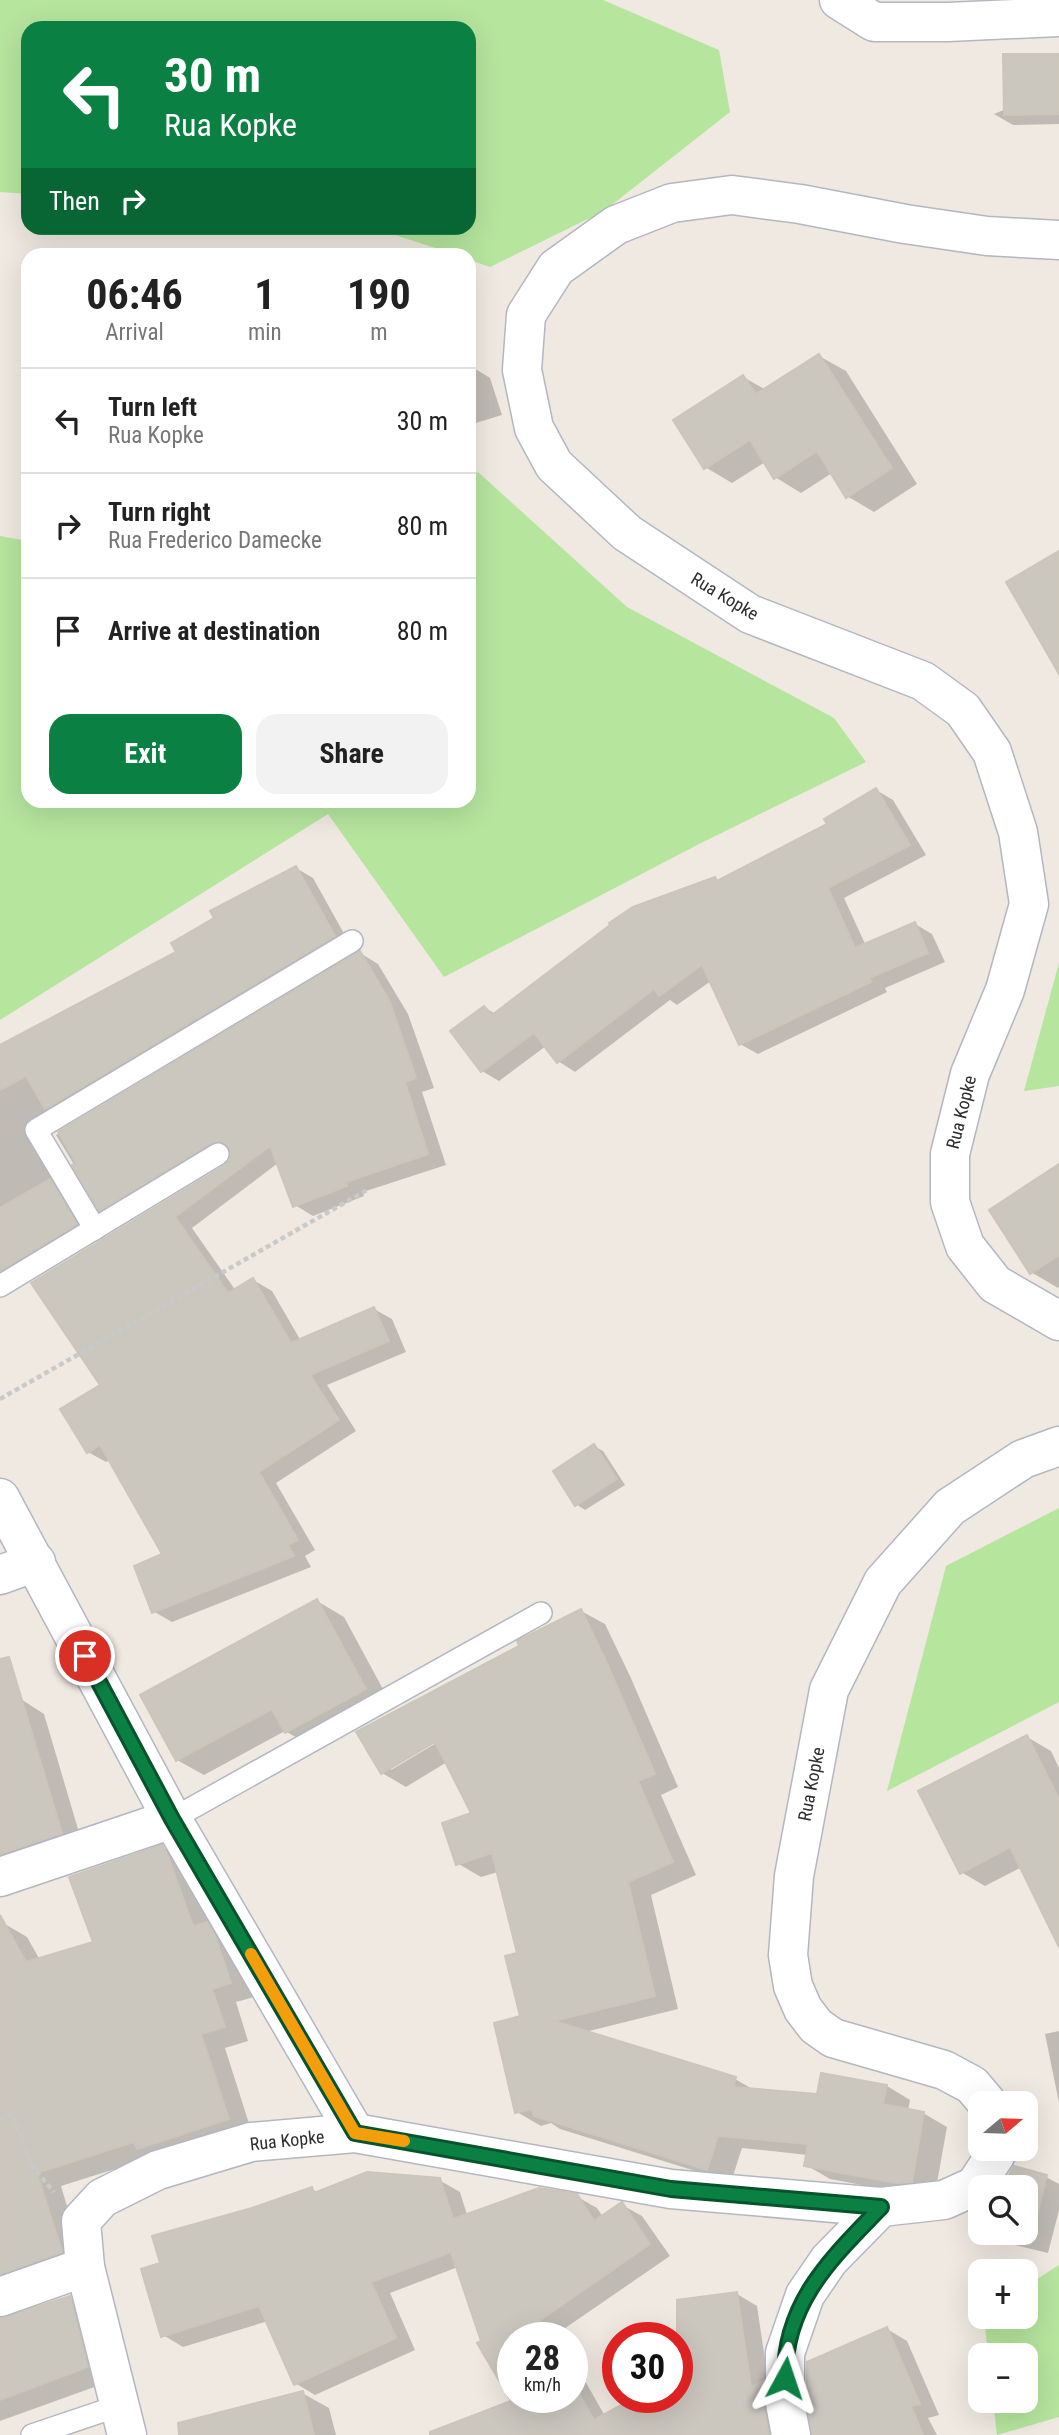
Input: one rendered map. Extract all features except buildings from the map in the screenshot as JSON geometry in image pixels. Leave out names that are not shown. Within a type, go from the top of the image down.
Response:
[{"type":"street","points":[[839,0],[874,22],[1059,17]]},
{"type":"street","name":"Rua Kopke","points":[[1059,240],[987,236],[732,195],[672,203],[616,225],[556,268],[526,315],[522,370],[534,428],[554,465],[627,533],[750,614],[923,681],[963,710],[992,752],[1018,832],[1029,904],[1005,990],[970,1074],[950,1154],[950,1202],[965,1246],[995,1284],[1059,1321]]},
{"type":"street","name":"Rua Kopke","points":[[977,2091],[972,2085],[944,2070],[833,2038],[816,2026],[803,2009],[793,1986],[788,1955],[794,1876],[829,1690],[883,1582],[950,1507],[1023,1458],[1059,1446]]},
{"type":"street","points":[[0,1498],[172,1819],[355,2133]]},
{"type":"street","points":[[0,1575],[36,1562]]},
{"type":"street","points":[[0,1877],[172,1819]]},
{"type":"street","name":"Rua Kopke","points":[[80,2221],[102,2198],[158,2170],[251,2142],[355,2133],[671,2189],[881,2207],[944,2200],[975,2186],[991,2161]]},
{"type":"street","points":[[791,2435],[785,2403],[785,2353],[805,2295],[829,2260],[881,2207]]},
{"type":"street","points":[[80,2221],[85,2267],[124,2420]]},
{"type":"street","points":[[0,2297],[85,2267]]},
{"type":"lane","points":[[95,1229],[36,1130],[352,941]]},
{"type":"lane","points":[[0,1286],[218,1154]]},
{"type":"lane","points":[[172,1819],[541,1613]]},
{"type":"lane","points":[[32,2435],[124,2420]]},
{"type":"path","points":[[0,1399],[367,1190]]},
{"type":"path","points":[[0,2119],[13,2114],[31,2165],[80,2221]]},
{"type":"green space","points":[[0,0],[603,0],[719,50],[730,112],[604,211],[490,267],[476,262],[476,248],[435,248],[395,235],[476,235],[476,21],[21,21],[21,194],[0,192]]},
{"type":"green space","points":[[476,473],[627,607],[834,718],[866,762],[701,843],[444,977],[328,814],[0,1020],[0,536],[21,540],[21,808],[476,808]]},
{"type":"green space","points":[[1059,963],[1059,1086],[1024,1091]]},
{"type":"green space","points":[[1059,1508],[1059,1702],[887,1791],[946,1566]]},
{"type":"green space","points":[[1059,2265],[1059,2417],[997,2435],[994,2413],[1038,2413],[1038,2343],[987,2343],[985,2329],[1038,2329],[1038,2278]]},
{"type":"slow traffic","points":[[251,1954],[355,2133],[404,2141]]},
{"type":"route","points":[[85,1656],[172,1819],[355,2133],[671,2189],[881,2207],[829,2260],[805,2295],[785,2353],[785,2378]]}]
